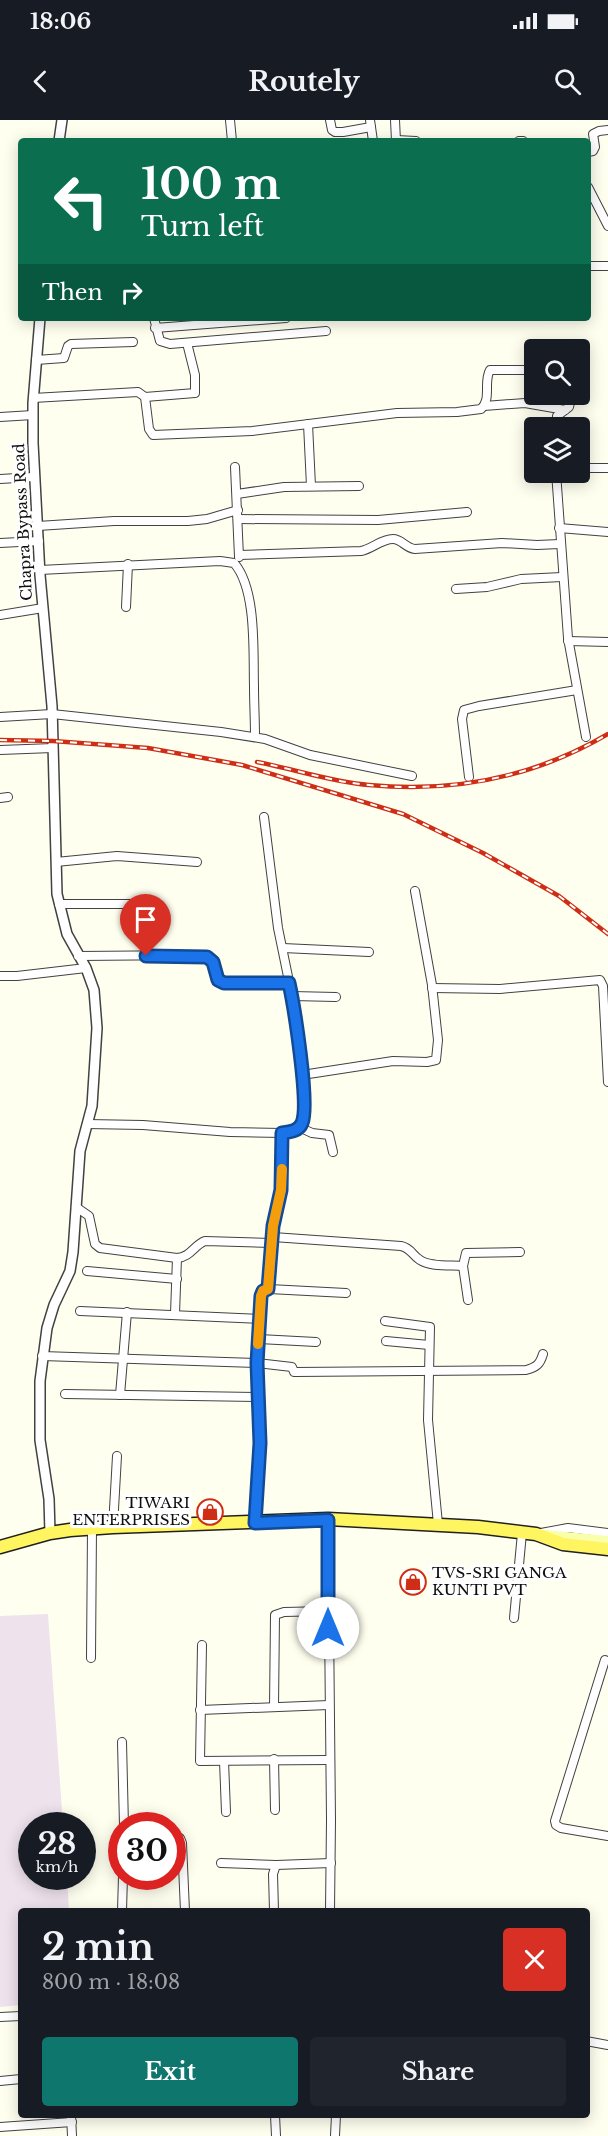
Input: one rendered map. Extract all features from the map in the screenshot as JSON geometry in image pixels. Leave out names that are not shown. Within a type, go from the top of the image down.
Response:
[{"type":"main road","points":[[0,1547],[50,1533],[92,1528],[328,1520],[438,1524],[608,1541]]},
{"type":"main road","points":[[536,1534],[563,1544],[608,1549]]},
{"type":"street","points":[[59,138],[62,120]]},
{"type":"street","points":[[230,120],[232,138]]},
{"type":"street","points":[[330,120],[332,130],[338,132],[370,123],[372,138]]},
{"type":"street","points":[[395,120],[396,138]]},
{"type":"street","points":[[591,151],[595,147],[592,134],[608,130]]},
{"type":"street","points":[[591,193],[608,226]]},
{"type":"street","points":[[591,266],[608,267]]},
{"type":"street","name":"Chapra Bypass Road","points":[[40,321],[33,398],[34,477],[43,608],[50,666],[58,904],[67,934],[86,968],[94,990],[97,1028],[92,1106],[80,1152],[70,1271],[54,1305],[42,1356],[38,1414],[49,1499],[50,1533]]},
{"type":"street","points":[[155,321],[160,341],[165,344],[326,331]]},
{"type":"street","points":[[156,328],[247,321]]},
{"type":"street","points":[[36,360],[64,358],[71,344],[133,342]]},
{"type":"street","points":[[145,397],[195,393],[195,375],[186,343]]},
{"type":"street","points":[[484,406],[490,370],[524,369]]},
{"type":"street","points":[[33,398],[141,393],[145,397],[149,429],[153,435],[206,434],[397,413],[475,410],[484,406],[525,404],[565,410]]},
{"type":"street","points":[[557,417],[569,405]]},
{"type":"street","points":[[0,417],[33,415]]},
{"type":"street","points":[[308,424],[311,486]]},
{"type":"street","points":[[235,467],[238,568],[251,606],[253,624],[255,737]]},
{"type":"street","points":[[590,468],[608,468]]},
{"type":"street","points":[[0,479],[34,477]]},
{"type":"street","points":[[557,483],[568,641],[586,737]]},
{"type":"street","points":[[237,494],[256,490],[311,486],[359,486]]},
{"type":"street","points":[[38,526],[126,520],[172,523],[207,519],[238,510]]},
{"type":"street","points":[[238,519],[378,520],[467,512]]},
{"type":"street","points":[[559,528],[608,532]]},
{"type":"street","points":[[238,555],[361,551],[392,539],[415,549],[502,543],[560,544]]},
{"type":"street","points":[[0,543],[39,542]]},
{"type":"street","points":[[40,570],[220,561],[234,563],[238,568]]},
{"type":"street","points":[[126,607],[128,564]]},
{"type":"street","points":[[456,589],[487,587],[521,579],[562,577]]},
{"type":"street","points":[[0,615],[43,608]]},
{"type":"street","points":[[568,641],[608,642]]},
{"type":"street","points":[[469,777],[462,719],[464,710],[479,705],[576,690]]},
{"type":"street","points":[[0,717],[52,719],[255,737],[310,755],[412,777]]},
{"type":"street","points":[[0,750],[53,748]]},
{"type":"street","points":[[87,1124],[282,1133],[299,1127],[304,1115],[302,1075],[292,996],[278,928],[264,818]]},
{"type":"street","points":[[56,862],[125,856],[197,862]]},
{"type":"street","points":[[302,1075],[393,1061],[436,1060],[438,1040],[432,988],[415,891]]},
{"type":"street","points":[[58,904],[156,904]]},
{"type":"street","points":[[283,948],[369,952]]},
{"type":"street","points":[[78,956],[194,955],[207,957],[213,962],[217,977],[221,982],[289,983]]},
{"type":"street","points":[[0,976],[86,968]]},
{"type":"street","points":[[432,988],[501,989],[600,980],[603,986],[608,1082]]},
{"type":"street","points":[[292,996],[336,997]]},
{"type":"street","points":[[299,1127],[312,1133],[329,1135],[333,1152]]},
{"type":"street","points":[[268,1289],[274,1218],[281,1190],[282,1133]]},
{"type":"street","points":[[76,1207],[89,1216],[94,1242],[98,1247],[177,1258],[188,1256],[200,1243],[205,1241],[273,1240],[401,1246],[409,1248],[421,1261],[426,1263],[464,1266]]},
{"type":"street","points":[[468,1300],[464,1257],[468,1252],[520,1252]]},
{"type":"street","points":[[176,1314],[177,1258]]},
{"type":"street","points":[[87,1271],[177,1279]]},
{"type":"street","points":[[255,1523],[260,1451],[257,1363],[262,1293],[268,1289],[346,1293]]},
{"type":"street","points":[[80,1311],[260,1319]]},
{"type":"street","points":[[120,1395],[127,1312]]},
{"type":"street","points":[[385,1321],[430,1327],[429,1450],[438,1524]]},
{"type":"street","points":[[259,1339],[316,1342]]},
{"type":"street","points":[[386,1341],[429,1345]]},
{"type":"street","points":[[42,1356],[257,1363],[292,1367],[294,1372],[526,1370],[537,1366],[543,1354]]},
{"type":"street","points":[[65,1394],[258,1397]]},
{"type":"street","points":[[113,1527],[117,1456]]},
{"type":"street","points":[[328,1520],[330,1908]]},
{"type":"street","points":[[91,1658],[92,1528]]},
{"type":"street","points":[[536,1534],[568,1528],[608,1533]]},
{"type":"street","points":[[514,1618],[522,1533]]},
{"type":"street","points":[[274,1707],[275,1615],[284,1612],[328,1611]]},
{"type":"street","points":[[202,1645],[199,1760],[204,1762],[330,1760]]},
{"type":"street","points":[[605,1660],[555,1821],[556,1825],[561,1828],[607,1836]]},
{"type":"street","points":[[200,1710],[329,1705]]},
{"type":"street","points":[[122,1742],[124,1812]]},
{"type":"street","points":[[274,1760],[274,1810]]},
{"type":"street","points":[[224,1761],[226,1812]]},
{"type":"street","points":[[221,1863],[276,1865],[331,1863]]},
{"type":"street","points":[[274,1908],[273,1874],[276,1865]]},
{"type":"street","points":[[122,1908],[123,1890]]},
{"type":"street","points":[[184,1890],[185,1908]]},
{"type":"street","points":[[0,2017],[18,2016]]},
{"type":"street","points":[[590,2042],[608,2045]]},
{"type":"street","points":[[0,2081],[18,2079]]},
{"type":"street","points":[[275,2118],[276,2136]]},
{"type":"street","points":[[335,2136],[336,2118]]},
{"type":"street","points":[[0,2127],[72,2119],[72,2136]]},
{"type":"shaded area","points":[[48,1614],[62,1812],[18,1812],[18,1890],[68,1890],[69,1908],[18,1908],[18,2005],[0,2007],[0,1616]]},
{"type":"railway","points":[[257,762],[369,785],[401,787],[463,784],[523,771],[580,749],[608,734]]},
{"type":"railway","points":[[0,740],[53,741],[148,748],[242,765],[403,814],[483,853],[559,896],[608,934]]},
{"type":"slow traffic","points":[[258,1344],[261,1296],[263,1291],[268,1289],[273,1226],[281,1190],[282,1169]]},
{"type":"place","name":"TIWARI ENTERPRISES","points":[[210,1512]]},
{"type":"place","name":"TVS-SRI GANGA KUNTI PVT","points":[[413,1582]]},
{"type":"route","points":[[146,956],[207,957],[213,962],[218,980],[224,983],[289,983],[302,1075],[304,1115],[301,1125],[296,1130],[282,1133],[281,1190],[274,1218],[268,1289],[263,1291],[261,1296],[257,1363],[260,1443],[255,1523],[328,1520],[328,1628]]}]
